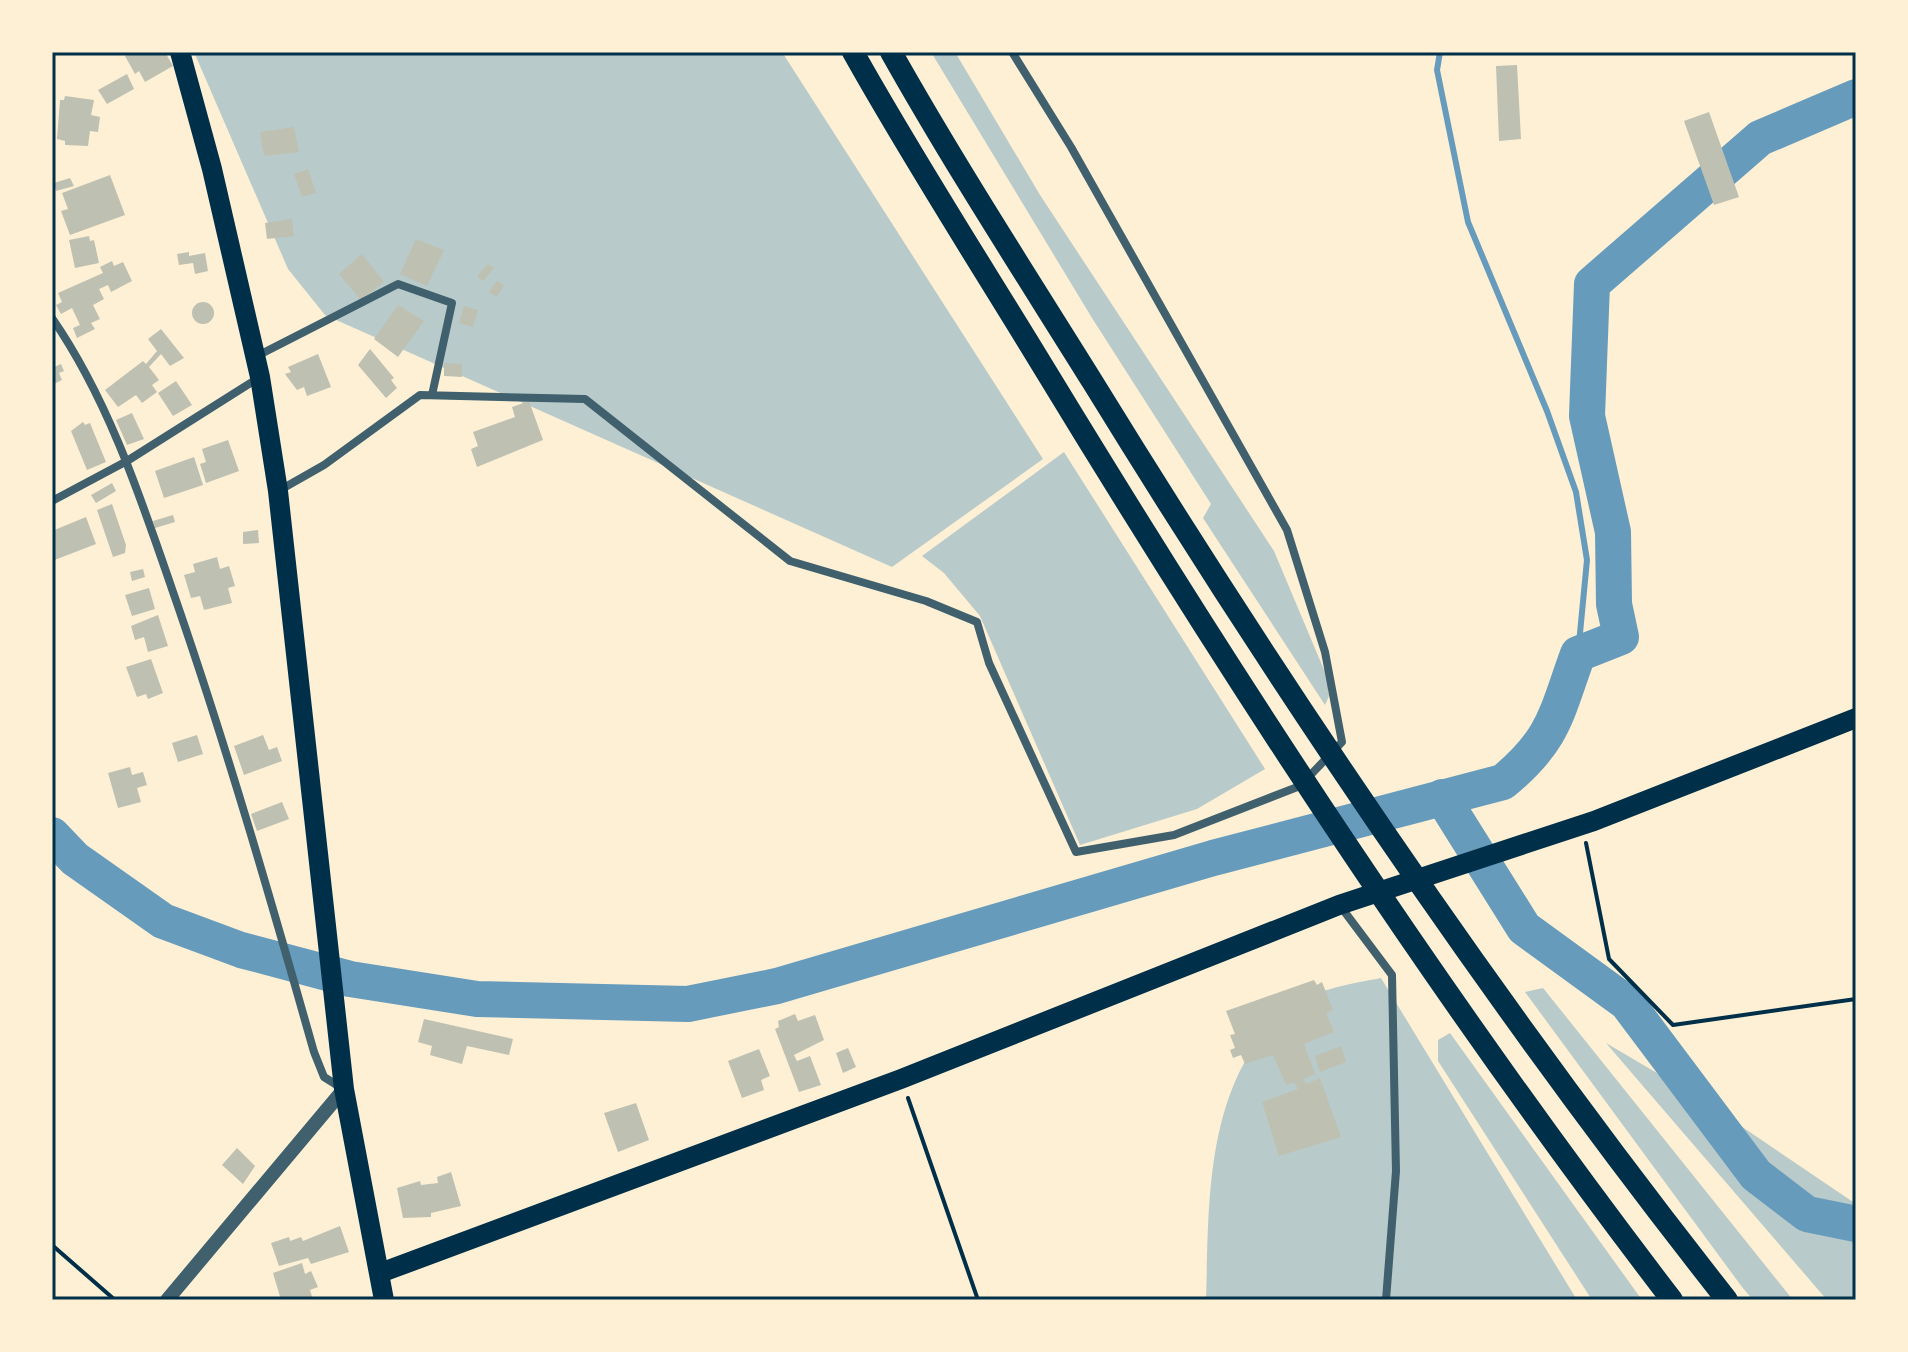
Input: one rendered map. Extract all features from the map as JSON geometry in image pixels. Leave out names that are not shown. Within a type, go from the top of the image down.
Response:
[{"type":"highway","points":[[853,52],[1108,474],[1256,708],[1385,904],[1515,1091],[1672,1300]]},
{"type":"highway","points":[[891,52],[1136,452],[1287,688],[1549,1066],[1727,1300]]},
{"type":"main road","points":[[180,52],[212,169],[258,367],[278,491],[344,1089],[384,1300]]},
{"type":"main road","points":[[380,1273],[901,1079],[1339,905],[1583,825],[1856,718]]},
{"type":"street","points":[[278,491],[324,465],[420,395],[585,399],[790,561],[926,601],[977,622],[989,663],[1076,852],[1174,835],[1300,786],[1342,742],[1325,652],[1287,530],[1071,147],[1012,52]]},
{"type":"street","points":[[52,501],[127,461],[258,367],[398,284],[452,303],[432,395]]},
{"type":"street","points":[[52,318],[70,344],[127,461],[209,697],[314,1052],[324,1077],[344,1089],[167,1300]]},
{"type":"street","points":[[1339,905],[1392,975],[1396,1171],[1386,1300]]},
{"type":"path","points":[[1583,825],[1609,959],[1673,1025],[1856,999]]},
{"type":"path","points":[[901,1079],[978,1300]]},
{"type":"path","points":[[52,1245],[115,1300]]},
{"type":"shaded area","points":[[194,52],[782,52],[1043,459],[892,567],[325,315],[288,269]]},
{"type":"shaded area","points":[[931,52],[955,52],[1040,195],[1274,551],[1327,677],[1329,696],[1325,705],[1203,518],[1211,504],[1092,318]]},
{"type":"shaded area","points":[[1064,452],[1265,769],[1197,809],[1080,845],[980,616],[944,573],[922,556]]},
{"type":"shaded area","points":[[1381,978],[1577,1300],[1206,1300],[1214,1161],[1230,1094],[1244,1063],[1271,1022],[1293,1003],[1317,993]]},
{"type":"shaded area","points":[[1543,988],[1793,1300],[1753,1300],[1742,1287],[1525,992]]},
{"type":"shaded area","points":[[1450,1033],[1642,1300],[1592,1300],[1438,1061],[1438,1040]]},
{"type":"shaded area","points":[[1606,1043],[1701,1099],[1856,1204],[1856,1300],[1827,1300]]},
{"type":"building","points":[[132,52],[165,52],[173,66],[145,82],[139,71],[135,74],[125,56]]},
{"type":"building","points":[[1517,65],[1521,139],[1499,141],[1496,66]]},
{"type":"building","points":[[127,74],[134,89],[107,104],[98,90]]},
{"type":"building","points":[[65,96],[94,100],[91,115],[100,117],[98,132],[90,131],[88,146],[65,145],[65,141],[57,139],[60,100],[64,100]]},
{"type":"building","points":[[1709,112],[1739,197],[1714,205],[1684,121]]},
{"type":"building","points":[[294,127],[299,152],[264,156],[260,132]]},
{"type":"building","points":[[308,169],[316,193],[302,197],[294,174]]},
{"type":"building","points":[[110,175],[125,215],[70,235],[61,211],[68,209],[62,193]]},
{"type":"building","points":[[70,178],[74,186],[56,191],[54,183]]},
{"type":"building","points":[[292,219],[294,236],[267,239],[265,223]]},
{"type":"building","points":[[89,236],[90,241],[94,240],[99,263],[75,268],[69,240]]},
{"type":"building","points":[[416,239],[444,250],[427,286],[400,274]]},
{"type":"building","points":[[189,252],[189,256],[205,253],[208,271],[195,274],[193,263],[179,265],[177,254]]},
{"type":"building","points":[[362,254],[384,282],[361,300],[339,274]]},
{"type":"building","points":[[112,261],[114,266],[123,262],[132,281],[111,292],[108,285],[99,289],[104,299],[93,305],[100,319],[91,323],[95,329],[77,338],[73,328],[80,325],[72,308],[61,314],[56,305],[62,302],[58,293],[103,273],[100,267]]},
{"type":"building","points":[[488,264],[494,268],[483,281],[477,276]]},
{"type":"building","points":[[497,281],[504,285],[497,297],[489,292]]},
{"type":"building","points":[[199,302],[207,302],[214,313],[207,324],[199,324],[192,317],[192,309]]},
{"type":"building","points":[[398,305],[424,321],[398,357],[374,339]]},
{"type":"building","points":[[464,306],[478,310],[473,327],[459,323]]},
{"type":"building","points":[[161,329],[184,358],[170,366],[161,354],[149,367],[159,380],[152,385],[157,392],[142,403],[136,395],[118,407],[105,390],[143,361],[146,364],[157,351],[148,339]]},
{"type":"building","points":[[370,349],[394,378],[391,380],[397,388],[386,398],[358,365]]},
{"type":"building","points":[[318,354],[331,387],[307,396],[304,387],[297,390],[285,374],[291,372],[288,367]]},
{"type":"building","points":[[52,363],[54,367],[61,364],[64,371],[59,373],[62,380],[52,385]]},
{"type":"building","points":[[444,363],[462,364],[462,377],[444,376]]},
{"type":"building","points":[[176,381],[192,405],[173,416],[158,393]]},
{"type":"building","points":[[529,401],[543,440],[477,467],[471,449],[478,446],[473,432],[515,417],[512,407]]},
{"type":"building","points":[[132,413],[144,439],[127,445],[116,420]]},
{"type":"building","points":[[83,422],[85,425],[90,423],[106,462],[87,470],[71,431]]},
{"type":"building","points":[[228,440],[239,471],[206,483],[200,464],[206,462],[202,449]]},
{"type":"building","points":[[194,457],[203,485],[164,498],[155,471]]},
{"type":"building","points":[[112,483],[116,491],[96,503],[91,495]]},
{"type":"building","points":[[112,504],[126,545],[125,553],[113,557],[97,510]]},
{"type":"building","points":[[173,515],[175,522],[155,528],[153,521]]},
{"type":"building","points":[[86,517],[96,544],[52,561],[52,531]]},
{"type":"building","points":[[258,530],[259,543],[243,544],[243,532]]},
{"type":"building","points":[[217,557],[220,569],[229,566],[235,586],[228,588],[232,603],[204,610],[200,596],[191,598],[184,575],[195,572],[193,564]]},
{"type":"building","points":[[143,569],[145,577],[132,581],[130,572]]},
{"type":"building","points":[[149,588],[155,609],[132,616],[125,595]]},
{"type":"building","points":[[158,615],[168,646],[148,652],[144,637],[135,640],[131,626]]},
{"type":"building","points":[[151,659],[163,693],[148,699],[146,694],[137,697],[126,667]]},
{"type":"building","points":[[197,735],[203,754],[178,762],[172,743]]},
{"type":"building","points":[[263,735],[269,750],[277,747],[282,761],[244,775],[234,746]]},
{"type":"building","points":[[130,767],[132,775],[143,772],[147,785],[137,788],[141,802],[118,808],[108,773]]},
{"type":"building","points":[[282,802],[289,819],[257,831],[251,814]]},
{"type":"building","points":[[1314,980],[1317,985],[1322,982],[1333,1010],[1326,1013],[1334,1032],[1304,1044],[1315,1074],[1303,1079],[1306,1084],[1320,1078],[1341,1137],[1279,1156],[1262,1102],[1298,1089],[1294,1082],[1286,1085],[1273,1055],[1245,1064],[1241,1055],[1233,1058],[1230,1050],[1235,1048],[1230,1035],[1235,1034],[1226,1011]]},
{"type":"building","points":[[795,1014],[798,1021],[815,1015],[824,1040],[794,1055],[797,1061],[810,1056],[821,1085],[799,1092],[775,1029],[779,1027],[778,1021]]},
{"type":"building","points":[[424,1019],[513,1039],[509,1055],[467,1046],[462,1064],[430,1055],[432,1046],[418,1042]]},
{"type":"building","points":[[1341,1046],[1346,1062],[1320,1072],[1315,1056]]},
{"type":"building","points":[[848,1048],[856,1067],[843,1073],[836,1053]]},
{"type":"building","points":[[759,1049],[770,1076],[761,1080],[764,1090],[742,1098],[728,1061]]},
{"type":"building","points":[[636,1103],[649,1140],[618,1152],[604,1113]]},
{"type":"building","points":[[237,1148],[255,1166],[243,1184],[222,1165]]},
{"type":"building","points":[[451,1172],[461,1206],[431,1213],[431,1217],[403,1218],[397,1188],[420,1181],[421,1185],[438,1183],[437,1177]]},
{"type":"building","points":[[340,1226],[349,1252],[311,1264],[308,1258],[279,1266],[271,1243],[289,1237],[290,1241],[301,1237],[303,1241]]},
{"type":"building","points":[[302,1263],[305,1274],[311,1271],[318,1287],[310,1290],[313,1300],[281,1300],[273,1273]]},
{"type":"waterway","points":[[1440,52],[1437,70],[1468,222],[1547,411],[1576,492],[1587,560],[1578,654]]},
{"type":"waterway","points":[[52,835],[75,859],[163,921],[241,950],[350,979],[477,999],[688,1004],[777,986],[1213,858],[1503,782],[1544,738],[1558,710],[1578,654],[1621,637],[1614,604],[1613,532],[1587,416],[1592,284],[1760,138],[1856,97]]},
{"type":"waterway","points":[[1442,797],[1524,928],[1627,1003],[1756,1175],[1807,1214],[1856,1224]]}]
